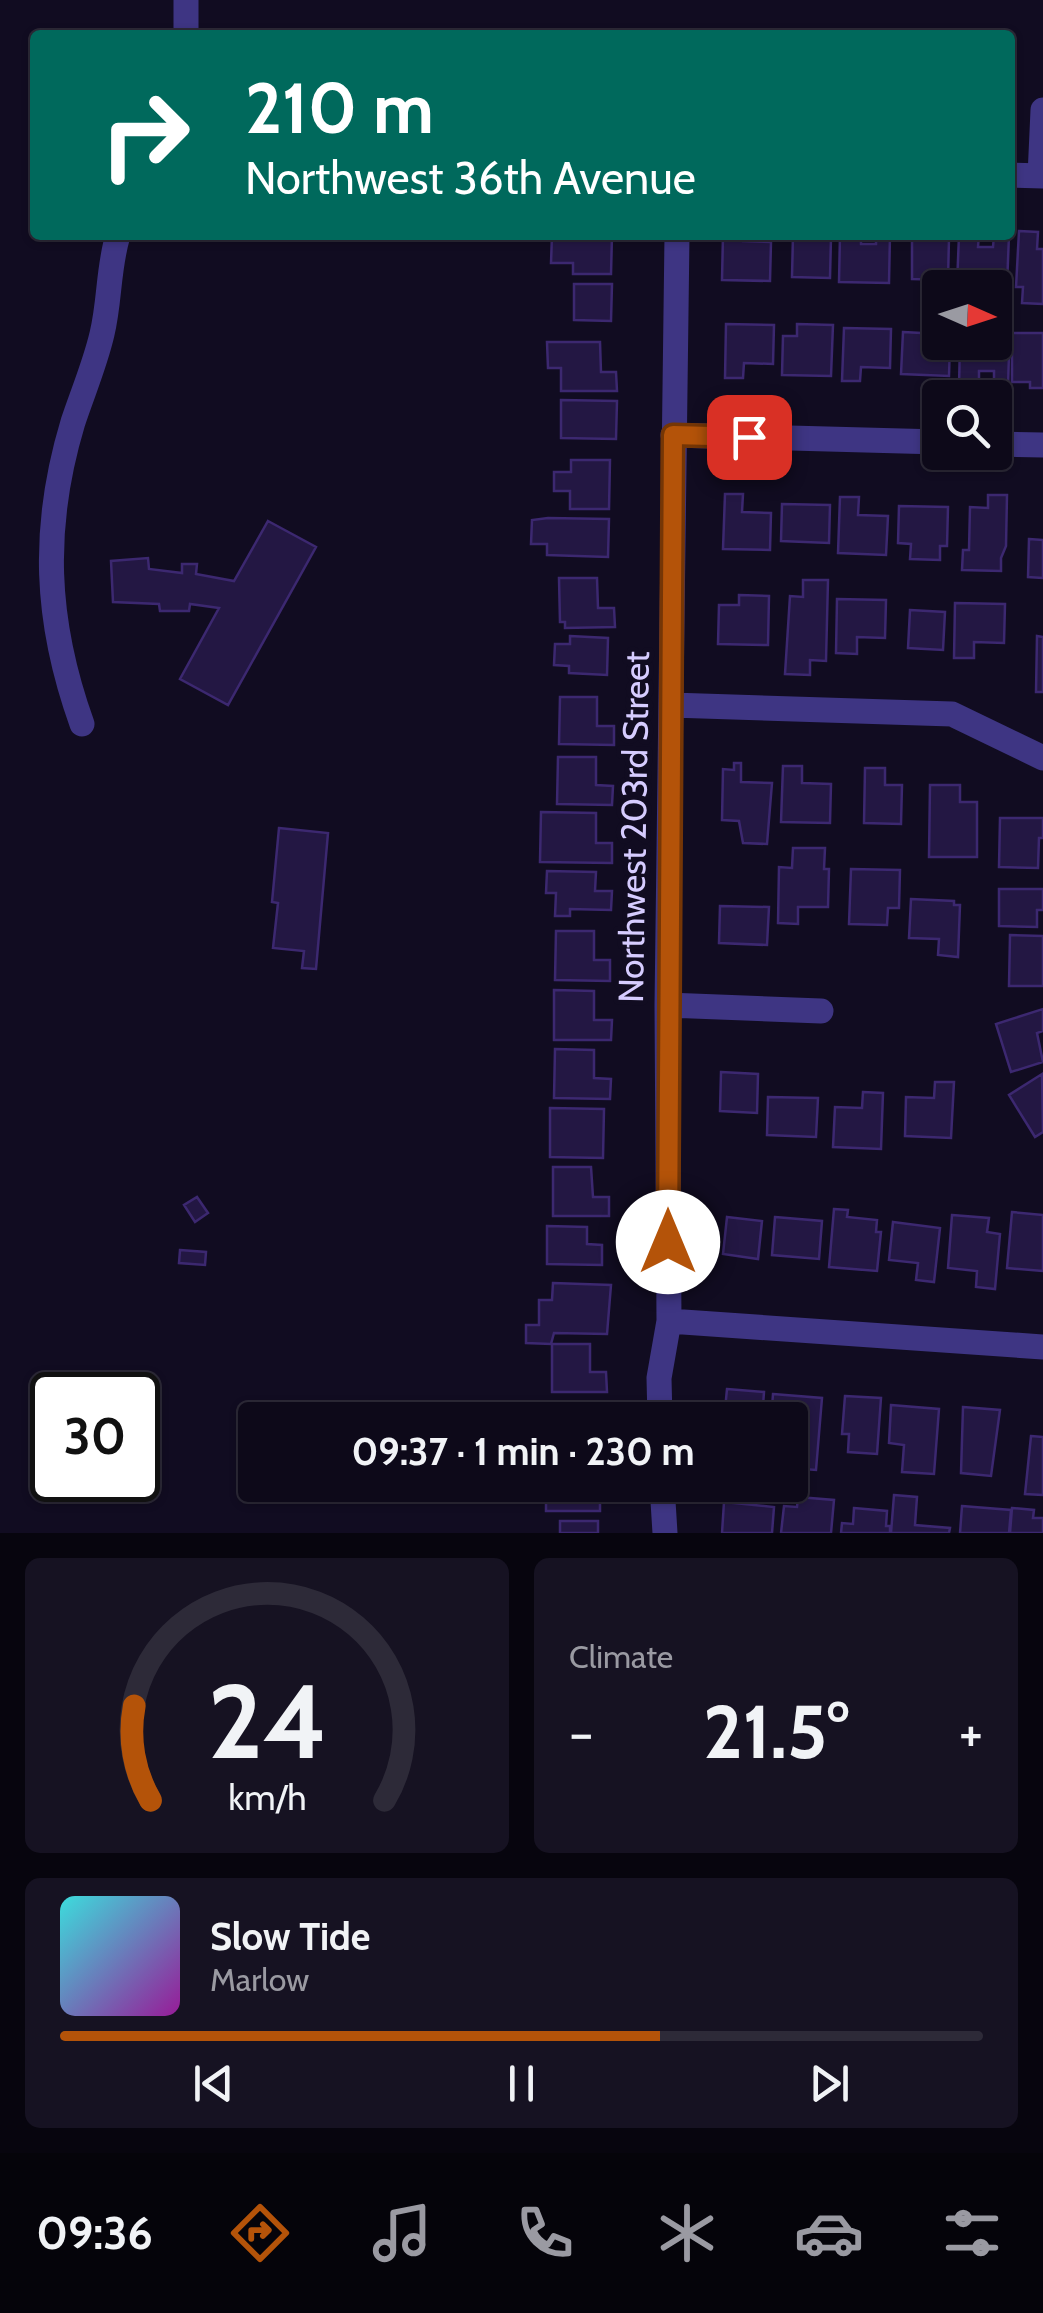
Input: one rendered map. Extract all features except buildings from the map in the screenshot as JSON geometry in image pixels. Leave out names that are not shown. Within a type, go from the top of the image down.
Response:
[{"type":"street","points":[[186,0],[186,30]]},
{"type":"street","points":[[1015,175],[1042,176],[1043,110]]},
{"type":"street","points":[[82,724],[64,672],[52,600],[52,538],[58,486],[73,422],[103,331],[110,262],[117,240]]},
{"type":"street","name":"Northwest 203rd Street","points":[[660,1402],[659,1378],[669,1321],[667,1005],[676,240]]},
{"type":"street","points":[[673,435],[922,442]]},
{"type":"street","points":[[1012,444],[1043,445]]},
{"type":"street","points":[[671,705],[952,714],[1043,758]]},
{"type":"street","points":[[667,1005],[821,1011]]},
{"type":"street","points":[[669,1321],[1043,1347]]},
{"type":"street","points":[[663,1502],[665,1533]]},
{"type":"route","points":[[668,1242],[673,435],[749,437]]}]
